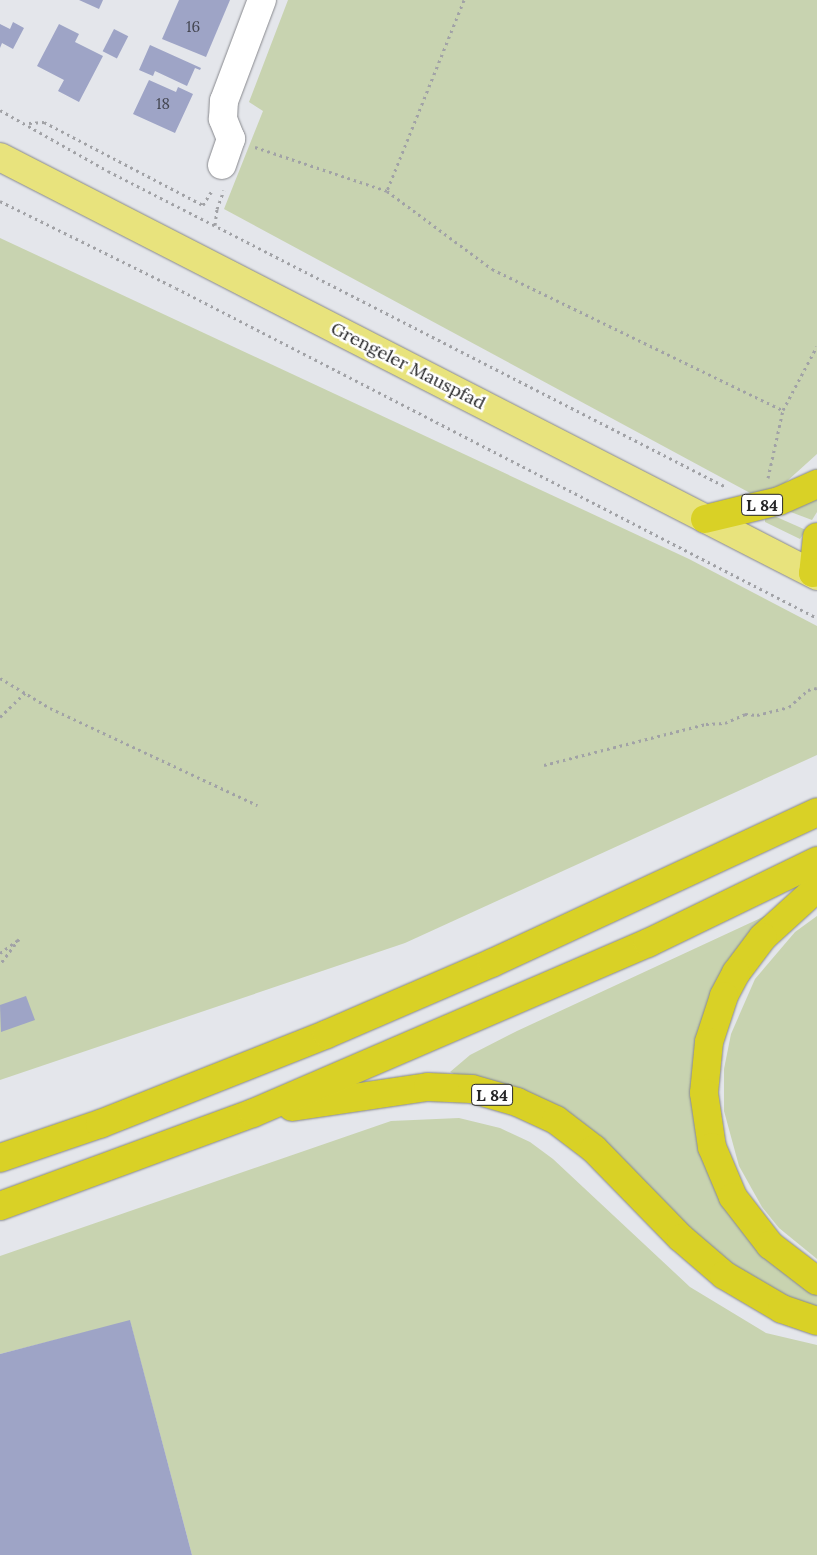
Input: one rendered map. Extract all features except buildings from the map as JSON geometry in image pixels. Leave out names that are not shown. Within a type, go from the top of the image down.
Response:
[{"type":"highway","name":"L 84","points":[[705,519],[794,496],[817,484]]},
{"type":"highway","points":[[816,574],[817,538]]},
{"type":"highway","points":[[0,1158],[100,1124],[327,1034],[492,963],[817,812]]},
{"type":"highway","name":"L 84","points":[[0,1206],[253,1113],[648,943],[817,861]]},
{"type":"highway","points":[[817,888],[764,937],[736,974],[724,996],[709,1042],[704,1093],[712,1147],[733,1197],[770,1245],[817,1281]]},
{"type":"highway","name":"L 84","points":[[253,1113],[428,1087],[472,1089],[517,1102],[556,1120],[594,1149],[681,1238],[724,1275],[782,1309],[817,1321]]},
{"type":"main road","name":"Grengeler Mauspfad","points":[[0,157],[705,519],[816,574]]},
{"type":"street","points":[[222,165],[230,139],[223,119],[224,101],[262,0]]},
{"type":"path","points":[[387,191],[464,0]]},
{"type":"path","points":[[0,110],[28,123],[108,171],[762,505],[783,410],[817,346]]},
{"type":"path","points":[[28,123],[44,122],[203,205],[222,165]]},
{"type":"path","points":[[230,139],[387,191],[492,270],[783,410]]},
{"type":"path","points":[[216,225],[217,209],[229,177],[222,165]]},
{"type":"path","points":[[0,201],[203,301],[817,618]]},
{"type":"path","points":[[0,678],[50,708],[258,805]]},
{"type":"path","points":[[544,765],[706,724],[725,723],[745,714],[757,715],[792,707],[808,690],[817,688]]},
{"type":"path","points":[[0,717],[25,693]]},
{"type":"path","points":[[0,953],[18,939],[0,964]]},
{"type":"green space","points":[[288,0],[817,0],[817,454],[765,501],[224,209],[263,111],[249,102]]},
{"type":"green space","points":[[0,238],[689,559],[817,626],[817,755],[405,943],[0,1080]]},
{"type":"green space","points":[[817,498],[817,512],[812,520],[788,511]]},
{"type":"green space","points":[[772,515],[806,530],[800,539],[765,522],[765,517]]},
{"type":"green space","points":[[767,915],[739,952],[700,1143],[817,1291],[817,1312],[789,1303],[713,1255],[612,1152],[450,1072],[470,1055],[517,1031]]},
{"type":"green space","points":[[817,916],[817,1259],[779,1228],[762,1207],[739,1166],[724,1111],[724,1069],[731,1034],[755,979],[795,932]]},
{"type":"green space","points":[[459,1118],[500,1128],[530,1142],[553,1159],[690,1287],[766,1333],[817,1345],[817,1555],[192,1555],[130,1321],[0,1354],[0,1256],[391,1121]]}]
